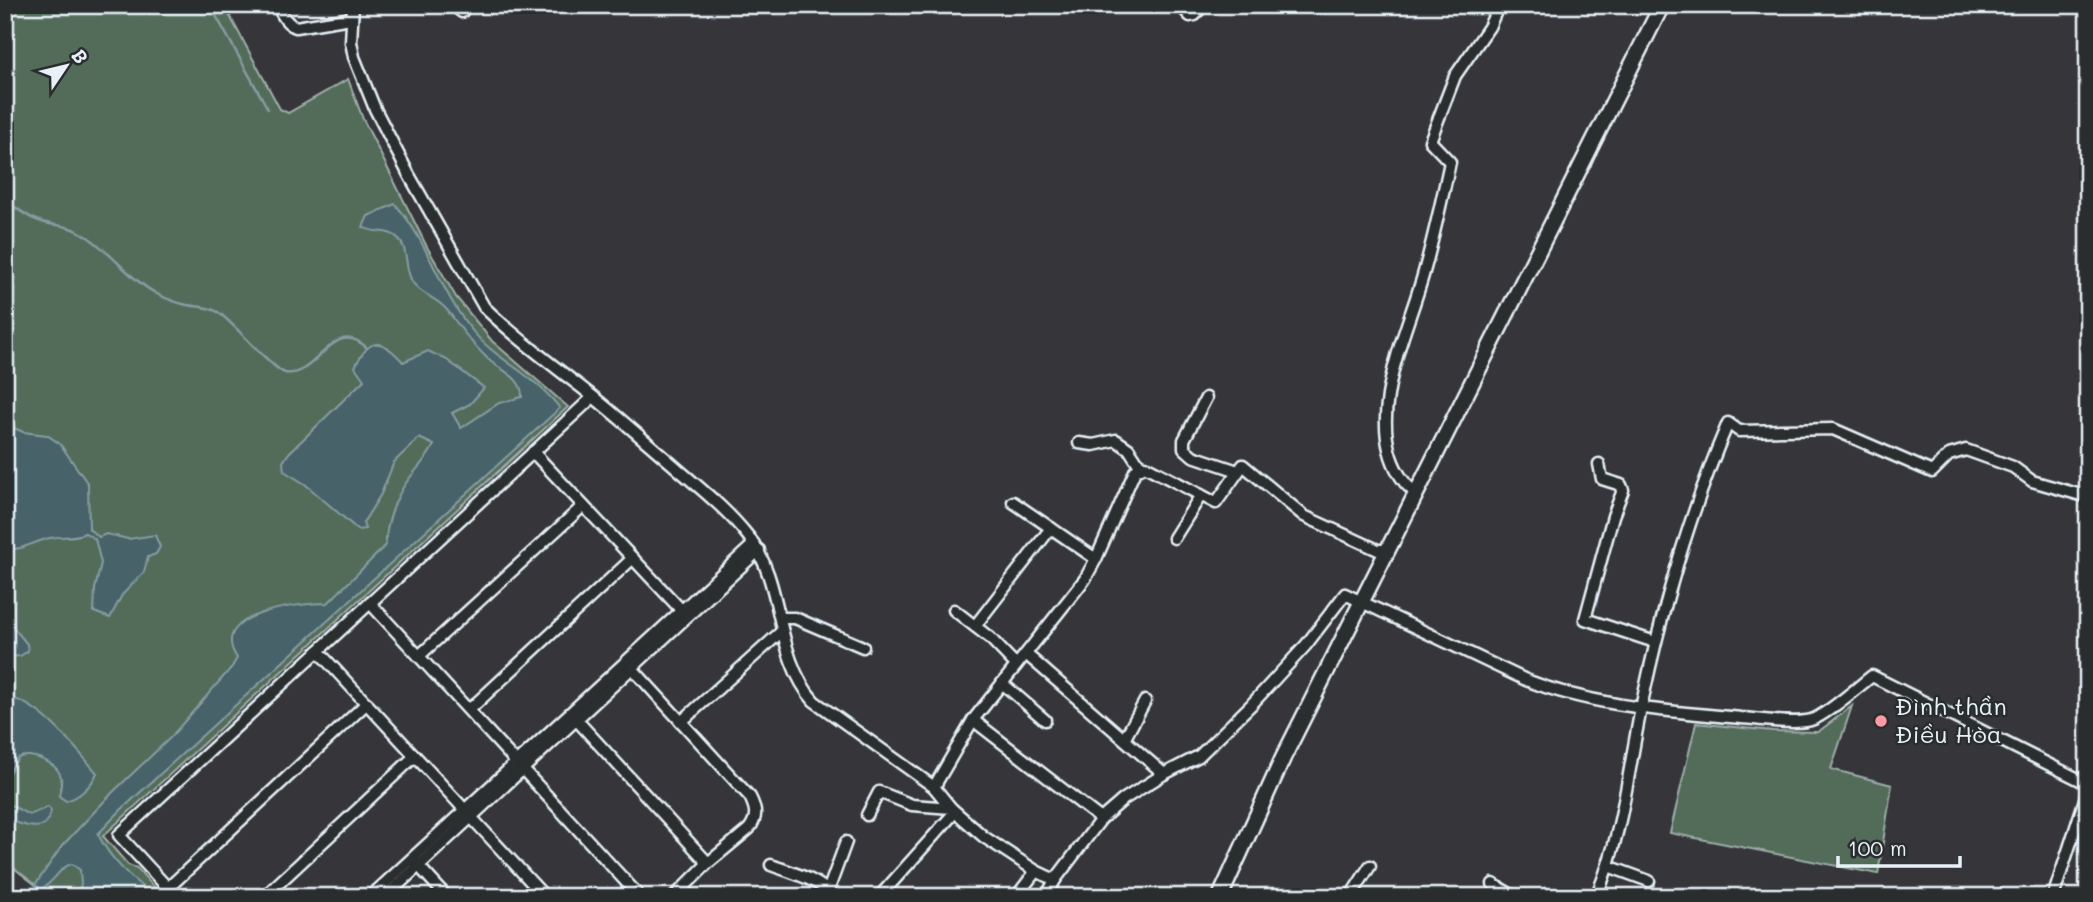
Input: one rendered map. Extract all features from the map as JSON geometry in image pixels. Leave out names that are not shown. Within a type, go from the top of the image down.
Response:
[{"type":"main road","points":[[1413,491],[1652,5]]},
{"type":"main road","points":[[1220,897],[1358,600],[1662,5]]},
{"type":"main road","points":[[1210,897],[1259,788],[1358,600]]},
{"type":"street","points":[[277,5],[284,18],[296,27],[351,18]]},
{"type":"street","points":[[353,5],[351,43],[375,109],[484,307],[501,324],[689,478],[737,522],[756,547],[772,583],[782,631],[804,689],[814,701],[934,787],[953,810],[985,836],[1036,871],[1055,880]]},
{"type":"street","points":[[1180,5],[1190,16],[1195,15],[1203,5]]},
{"type":"street","points":[[1413,491],[1390,457],[1386,414],[1390,385],[1424,272],[1450,162],[1430,141],[1455,76],[1489,27],[1499,5]]},
{"type":"street","points":[[176,897],[119,835],[593,397]]},
{"type":"street","points":[[1206,398],[1184,440],[1184,448],[1193,456],[1238,471]]},
{"type":"street","points":[[1596,897],[1621,820],[1655,642],[1702,484],[1728,423],[1740,431],[1833,429],[1932,472],[1949,455],[1966,450],[2013,467],[2032,481],[2088,497]]},
{"type":"street","points":[[1079,443],[1093,445],[1116,440],[1129,449],[1140,466]]},
{"type":"street","points":[[533,452],[685,613]]},
{"type":"street","points":[[1599,464],[1602,479],[1621,485],[1623,490],[1613,516],[1585,619],[1655,642]]},
{"type":"street","points":[[934,787],[972,720],[1078,589],[1096,559],[1135,471],[1140,466],[1145,466],[1216,503],[1243,465],[1304,516],[1383,550]]},
{"type":"street","points":[[1174,538],[1201,495]]},
{"type":"street","points":[[1013,502],[1096,559]]},
{"type":"street","points":[[419,656],[583,506]]},
{"type":"street","points":[[975,626],[1051,528]]},
{"type":"street","points":[[370,897],[415,862],[468,814],[756,547]]},
{"type":"street","points":[[469,710],[632,558]]},
{"type":"street","points":[[1050,895],[1055,880],[1101,819],[1124,799],[1199,755],[1251,705],[1306,645],[1345,594],[1526,680],[1574,696],[1641,709],[1810,721],[1872,676],[2088,783]]},
{"type":"street","points":[[370,603],[640,897]]},
{"type":"street","points":[[954,610],[1016,665]]},
{"type":"street","points":[[573,717],[632,668],[685,613]]},
{"type":"street","points":[[780,618],[795,618],[863,647]]},
{"type":"street","points":[[681,722],[782,631]]},
{"type":"street","points":[[318,651],[545,897]]},
{"type":"street","points":[[1026,654],[1164,774]]},
{"type":"street","points":[[632,668],[750,797],[755,808],[755,822],[674,897]]},
{"type":"street","points":[[1002,682],[1045,720]]},
{"type":"street","points":[[1125,738],[1145,701]]},
{"type":"street","points":[[168,888],[367,703]]},
{"type":"street","points":[[573,717],[708,863]]},
{"type":"street","points":[[972,720],[1101,819]]},
{"type":"street","points":[[264,897],[415,756]]},
{"type":"street","points":[[2053,897],[2088,790]]},
{"type":"street","points":[[867,815],[879,792],[912,805],[953,810]]},
{"type":"street","points":[[879,897],[953,810]]},
{"type":"street","points":[[771,865],[802,876],[831,894],[846,842]]},
{"type":"street","points":[[385,897],[415,862]]},
{"type":"street","points":[[415,862],[447,897]]},
{"type":"street","points":[[1350,897],[1370,866]]},
{"type":"street","points":[[1608,866],[1649,881]]},
{"type":"street","points":[[1016,897],[1036,871]]},
{"type":"street","points":[[1493,884],[1513,896]]},
{"type":"green space","points":[[5,5],[224,5],[280,109],[288,113],[348,79],[363,119],[427,247],[456,297],[492,341],[568,407],[103,836],[128,865],[137,868],[163,897],[51,897],[5,861]]},
{"type":"green space","points":[[1852,706],[1831,769],[1892,785],[1878,874],[1670,833],[1696,723],[1773,731],[1818,732]]},
{"type":"water","points":[[395,204],[416,233],[451,299],[471,329],[491,350],[529,378],[560,408],[98,834],[116,861],[155,897],[78,895],[81,884],[80,870],[72,864],[41,889],[35,885],[62,846],[113,792],[170,738],[232,667],[237,658],[231,642],[235,630],[246,620],[262,613],[299,605],[328,603],[386,545],[388,525],[398,497],[434,445],[419,438],[394,462],[381,494],[363,523],[365,529],[358,530],[305,484],[284,471],[283,462],[364,380],[355,367],[366,349],[371,345],[383,345],[403,362],[428,351],[447,360],[484,388],[470,404],[452,413],[461,428],[499,403],[522,397],[515,379],[493,363],[466,336],[445,308],[413,283],[408,272],[404,248],[398,238],[390,233],[363,227],[368,216]]},
{"type":"water","points":[[5,424],[23,432],[47,435],[60,444],[88,484],[89,529],[99,537],[106,534],[128,539],[155,535],[160,547],[156,554],[148,557],[144,572],[122,595],[110,618],[94,612],[95,589],[101,563],[95,539],[85,533],[50,538],[17,549],[5,549]]},
{"type":"water","points":[[5,617],[27,644],[28,651],[20,656],[5,657]]},
{"type":"water","points":[[5,697],[18,700],[43,716],[97,773],[80,794],[66,801],[59,796],[59,773],[50,763],[36,757],[18,758],[5,779]]},
{"type":"water","points":[[5,802],[29,815],[48,807],[51,810],[49,818],[45,824],[39,826],[19,824],[5,818]]},
{"type":"waterway","points":[[210,5],[268,109]]},
{"type":"waterway","points":[[5,200],[37,220],[68,227],[83,234],[157,294],[180,303],[218,312],[285,373],[306,367],[334,343],[344,339],[355,340],[367,348]]},
{"type":"place","name":"Đình thần Điều Hòa","points":[[1881,721]]}]
